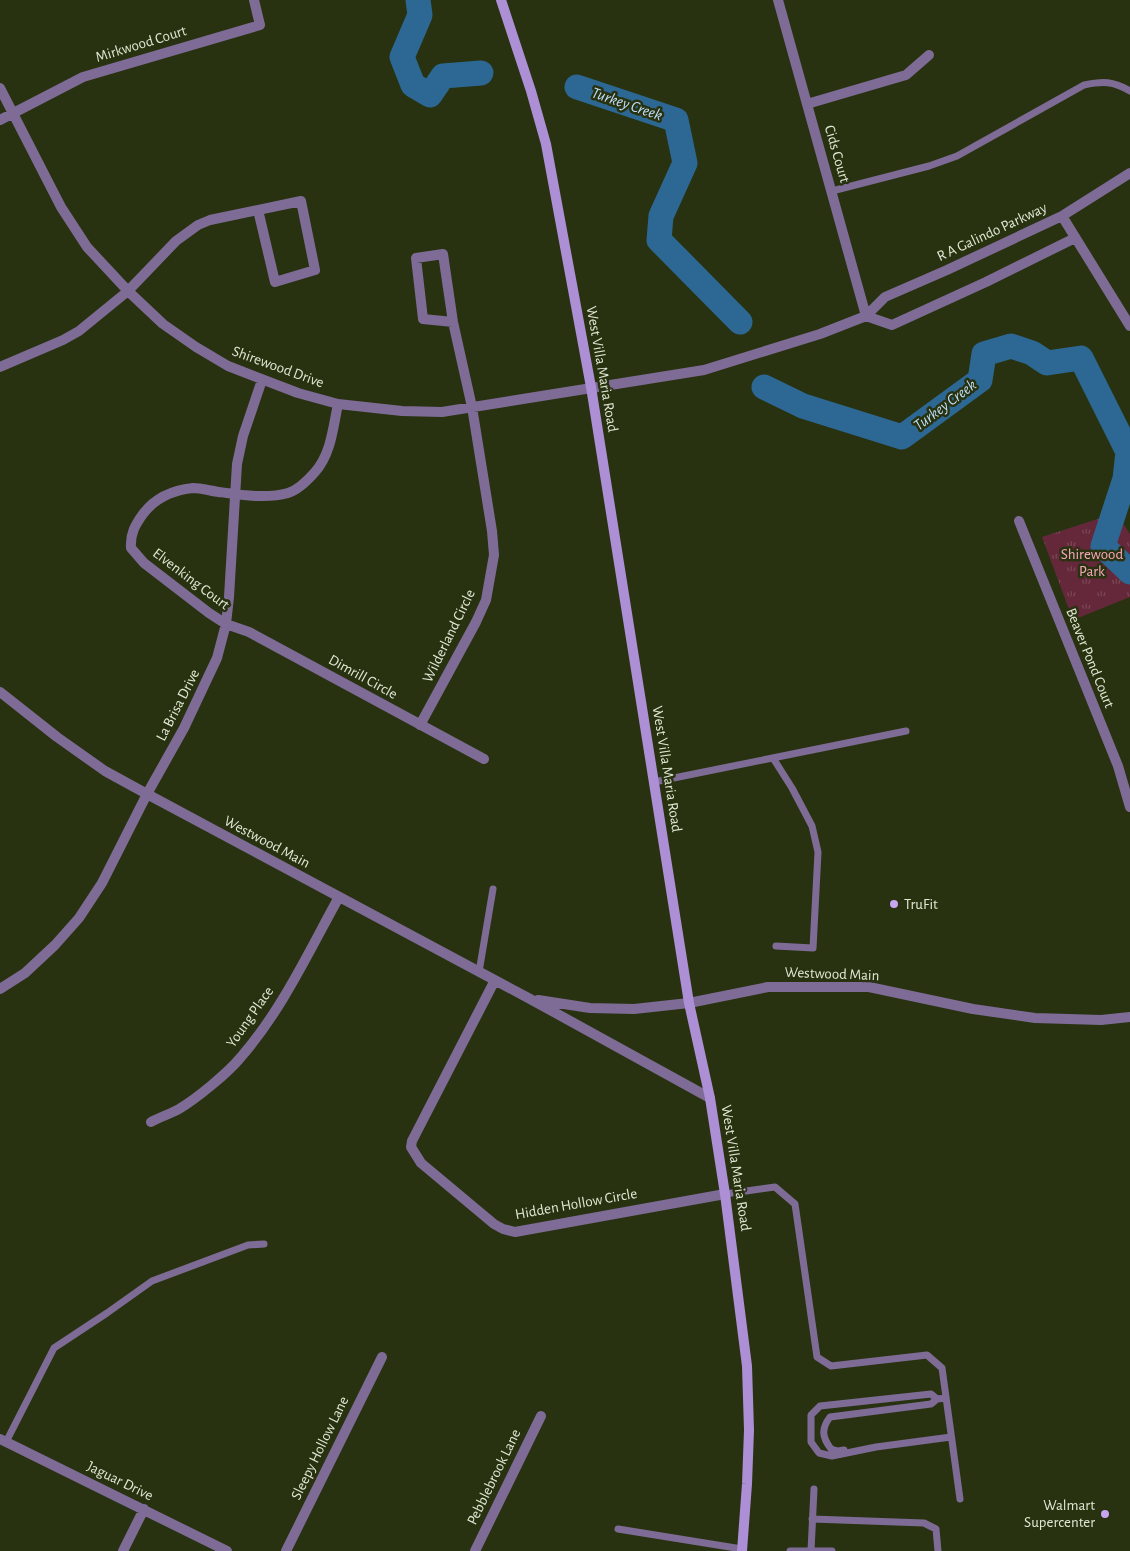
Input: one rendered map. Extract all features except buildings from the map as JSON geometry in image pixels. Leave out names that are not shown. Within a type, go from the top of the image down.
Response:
[{"type":"main road","name":"West Villa Maria Road","points":[[501,0],[546,144],[591,388],[689,1003],[710,1098],[725,1194],[748,1366],[747,1484],[742,1550]]},
{"type":"street","name":"Mirkwood Court","points":[[13,114],[84,77],[260,24],[254,0]]},
{"type":"street","name":"Cids Court","points":[[778,0],[866,316]]},
{"type":"street","points":[[807,104],[906,75],[929,55]]},
{"type":"street","name":"Shirewood Drive","points":[[0,88],[61,208],[87,247],[128,291],[163,324],[228,366],[298,394],[338,404],[402,411],[442,412],[591,388]]},
{"type":"street","points":[[0,120],[13,114]]},
{"type":"street","name":"R A Galindo Parkway","points":[[591,388],[704,370],[820,334],[866,316],[885,296],[947,270],[1062,216],[1130,173]]},
{"type":"street","points":[[0,367],[63,340],[79,331],[128,291],[176,241],[198,225],[210,220],[301,201],[315,270],[275,282],[258,210]]},
{"type":"street","points":[[1062,216],[1130,326]]},
{"type":"street","points":[[866,316],[892,325],[1076,238]]},
{"type":"street","name":"Wilderland Circle","points":[[420,725],[486,600],[494,555],[492,531],[472,407],[453,322],[443,254],[416,258],[423,319],[453,322]]},
{"type":"street","name":"La Brisa Drive","points":[[0,989],[25,973],[55,945],[79,918],[102,883],[147,794],[184,728],[217,658],[226,624],[237,464],[243,436],[262,380]]},
{"type":"street","name":"Elvenking Court","points":[[226,624],[144,562],[131,548],[130,538],[135,525],[147,508],[160,498],[194,488],[236,494],[275,495],[289,493],[303,484],[322,463],[328,451],[338,404]]},
{"type":"street","name":"Beaver Pond Court","points":[[1019,521],[1118,766],[1130,808]]},
{"type":"street","name":"Dimrill Circle","points":[[226,624],[249,632],[484,759]]},
{"type":"street","name":"Westwood Main","points":[[0,692],[65,743],[105,771],[495,980],[710,1098]]},
{"type":"street","name":"Young Place","points":[[151,1122],[179,1108],[210,1086],[240,1059],[259,1035],[279,1004],[339,897]]},
{"type":"street","name":"Hidden Hollow Circle","points":[[495,980],[412,1141],[411,1147],[421,1163],[494,1224],[515,1232],[725,1194]]},
{"type":"street","name":"Westwood Main","points":[[532,1000],[590,1008],[625,1009],[689,1003],[768,987],[869,987],[973,1009],[1036,1018],[1101,1020],[1130,1017]]},
{"type":"street","name":"Sleepy Hollow Lane","points":[[286,1551],[382,1357]]},
{"type":"street","name":"Pebblebrook Lane","points":[[475,1551],[541,1416]]},
{"type":"street","name":"Jaguar Drive","points":[[3,1440],[226,1551]]},
{"type":"street","points":[[123,1551],[144,1509]]},
{"type":"lane","points":[[832,191],[929,166],[957,156],[1084,85],[1099,82],[1115,83],[1130,91]]},
{"type":"lane","points":[[654,782],[906,731]]},
{"type":"lane","points":[[773,758],[792,788],[812,826],[818,852],[813,948],[776,946]]},
{"type":"lane","points":[[479,972],[493,889]]},
{"type":"lane","points":[[725,1194],[775,1188],[794,1204],[817,1357],[831,1366],[927,1355],[942,1368],[960,1499]]},
{"type":"lane","points":[[3,1440],[54,1348],[152,1281],[248,1246],[264,1244]]},
{"type":"lane","points":[[937,1399],[931,1394],[820,1406],[810,1415],[812,1442],[819,1452],[832,1456],[876,1447],[951,1437]]},
{"type":"lane","points":[[876,1447],[868,1445],[838,1451],[831,1449],[824,1439],[824,1425],[830,1417],[931,1404],[937,1399],[946,1398]]},
{"type":"lane","points":[[811,1550],[814,1489]]},
{"type":"lane","points":[[812,1519],[924,1524],[936,1529],[938,1551]]},
{"type":"lane","points":[[618,1530],[742,1550]]},
{"type":"lane","points":[[790,1551],[832,1551]]},
{"type":"green space","name":"Shirewood Park","points":[[1116,513],[1130,534],[1130,597],[1073,620],[1042,537]]},
{"type":"waterway","name":"Turkey Creek","points":[[418,0],[420,15],[402,57],[413,85],[430,95],[443,76],[481,73]]},
{"type":"waterway","name":"Turkey Creek","points":[[577,87],[676,120],[685,163],[661,216],[659,240],[740,322]]},
{"type":"waterway","name":"Turkey Creek","points":[[764,387],[803,406],[902,437],[980,380],[984,354],[1011,346],[1032,353],[1047,363],[1081,358],[1128,452],[1125,479],[1103,546],[1130,572]]},
{"type":"place","name":"TruFit","points":[[894,904]]},
{"type":"place","name":"Walmart Supercenter","points":[[1105,1514]]}]
